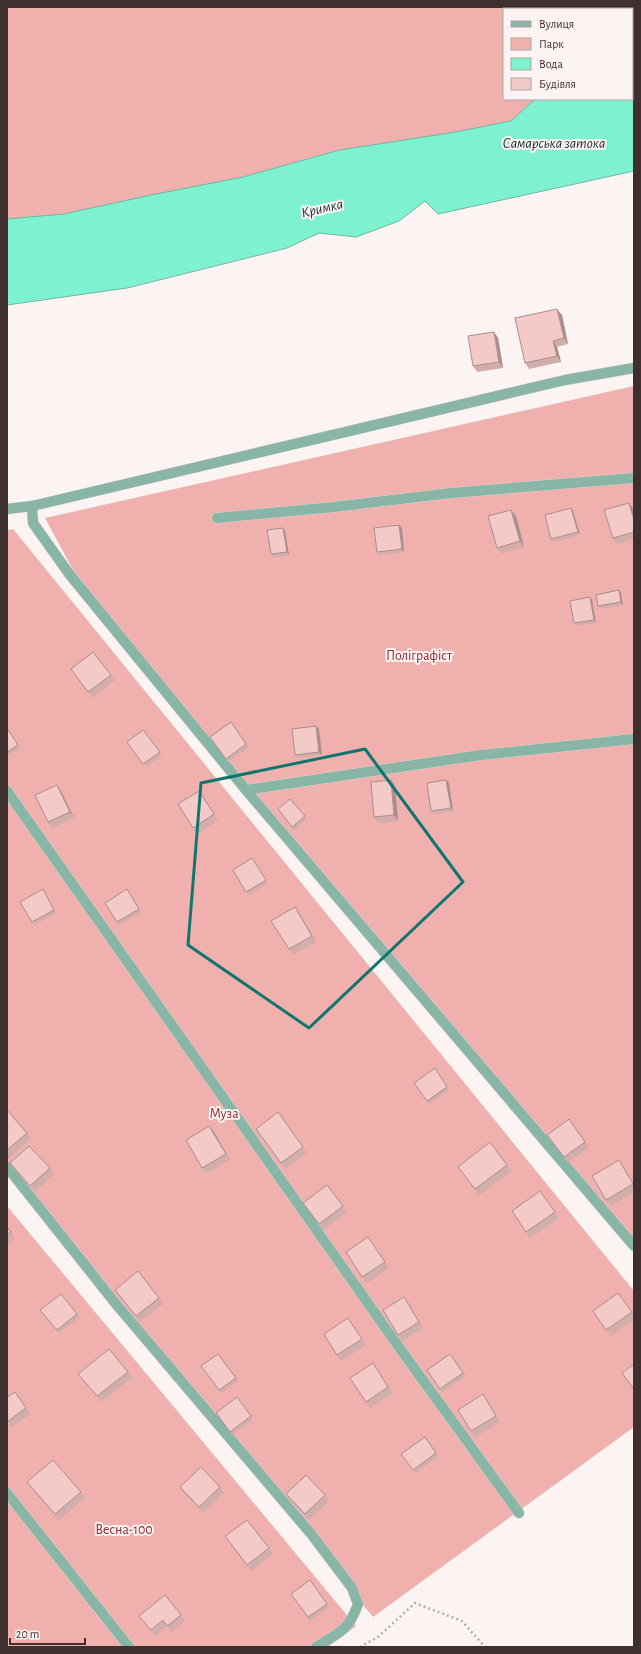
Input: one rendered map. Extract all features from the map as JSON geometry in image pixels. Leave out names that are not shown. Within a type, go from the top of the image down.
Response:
[{"type":"street","points":[[7,509],[32,506],[565,380],[634,368]]},
{"type":"street","points":[[217,518],[334,507],[451,493],[634,478]]},
{"type":"street","points":[[32,506],[33,523],[70,575],[246,790],[634,1246]]},
{"type":"street","points":[[246,790],[481,755],[634,739]]},
{"type":"street","points":[[7,791],[401,1350],[519,1513]]},
{"type":"street","points":[[7,1167],[116,1304],[312,1534],[352,1588],[358,1604],[354,1616],[342,1632],[316,1647]]},
{"type":"street","points":[[7,1493],[129,1647]]},
{"type":"path","points":[[360,1647],[378,1636],[415,1603],[462,1621],[485,1647]]},
{"type":"highlighted area","points":[[365,749],[463,882],[309,1028],[188,945],[201,783]]},
{"type":"green space","points":[[7,7],[634,7],[634,76],[633,8],[503,8],[503,100],[534,100],[511,121],[456,132],[340,150],[243,177],[64,214],[7,219]]},
{"type":"green space","name":"Поліграфіст","points":[[634,386],[634,1243],[430,1007],[80,583],[45,518]]},
{"type":"green space","name":"Муза","points":[[13,529],[634,1291],[634,1427],[373,1617],[7,1172],[7,530]]},
{"type":"green space","name":"Весна-100","points":[[7,1206],[356,1626],[328,1647],[7,1647]]},
{"type":"water","name":"Самарська затока","points":[[634,76],[634,171],[438,214],[425,201],[399,221],[356,237],[319,233],[287,248],[127,288],[7,305],[7,219],[64,214],[243,177],[340,150],[456,132],[511,121],[534,100],[633,100]]},
{"type":"building","points":[[557,309],[564,338],[553,341],[557,356],[525,363],[515,318]]},
{"type":"building","points":[[494,332],[499,362],[473,366],[468,336]]},
{"type":"building","points":[[629,503],[634,520],[634,532],[613,538],[604,510]]},
{"type":"building","points":[[571,508],[578,532],[551,539],[545,515]]},
{"type":"building","points":[[511,510],[520,541],[497,548],[488,516]]},
{"type":"building","points":[[399,525],[402,549],[377,552],[374,528]]},
{"type":"building","points":[[283,528],[287,552],[271,554],[267,530]]},
{"type":"building","points":[[619,590],[621,602],[598,606],[596,595]]},
{"type":"building","points":[[590,597],[594,620],[574,623],[570,601]]},
{"type":"building","points":[[93,652],[111,675],[88,692],[71,669]]},
{"type":"building","points":[[231,722],[246,744],[226,759],[210,737]]},
{"type":"building","points":[[316,726],[319,752],[295,755],[292,729]]},
{"type":"building","points":[[7,728],[18,745],[7,752]]},
{"type":"building","points":[[143,730],[160,752],[143,764],[127,742]]},
{"type":"building","points":[[391,780],[394,815],[374,817],[371,782]]},
{"type":"building","points":[[446,780],[451,808],[431,811],[427,783]]},
{"type":"building","points":[[57,785],[70,812],[48,822],[35,795]]},
{"type":"building","points":[[199,791],[214,814],[193,828],[178,804]]},
{"type":"building","points":[[290,799],[305,816],[292,827],[278,809]]},
{"type":"building","points":[[252,858],[266,880],[246,892],[233,870]]},
{"type":"building","points":[[43,889],[54,910],[32,922],[20,902]]},
{"type":"building","points":[[127,889],[139,909],[117,922],[105,903]]},
{"type":"building","points":[[295,907],[312,936],[289,949],[271,921]]},
{"type":"building","points":[[435,1068],[447,1087],[427,1101],[414,1083]]},
{"type":"building","points":[[7,1110],[27,1133],[7,1150]]},
{"type":"building","points":[[278,1112],[303,1147],[281,1163],[256,1129]]},
{"type":"building","points":[[569,1119],[585,1142],[564,1157],[547,1135]]},
{"type":"building","points":[[209,1126],[226,1154],[202,1168],[186,1140]]},
{"type":"building","points":[[490,1142],[507,1165],[475,1189],[458,1167]]},
{"type":"building","points":[[29,1146],[50,1168],[30,1186],[10,1163]]},
{"type":"building","points":[[619,1160],[633,1184],[606,1200],[592,1176]]},
{"type":"building","points":[[327,1185],[343,1206],[319,1224],[303,1203]]},
{"type":"building","points":[[540,1191],[555,1212],[526,1232],[512,1211]]},
{"type":"building","points":[[7,1227],[11,1232],[7,1235]]},
{"type":"building","points":[[368,1237],[385,1262],[362,1277],[346,1252]]},
{"type":"building","points":[[138,1271],[159,1298],[136,1316],[115,1290]]},
{"type":"building","points":[[618,1293],[632,1312],[606,1330],[593,1311]]},
{"type":"building","points":[[61,1294],[77,1314],[57,1330],[40,1310]]},
{"type":"building","points":[[404,1297],[419,1322],[398,1335],[383,1310]]},
{"type":"building","points":[[348,1318],[362,1339],[337,1355],[324,1334]]},
{"type":"building","points":[[109,1349],[128,1372],[97,1396],[78,1374]]},
{"type":"building","points":[[218,1354],[236,1378],[219,1390],[201,1366]]},
{"type":"building","points":[[450,1354],[463,1373],[440,1389],[427,1370]]},
{"type":"building","points":[[373,1363],[388,1387],[366,1402],[350,1378]]},
{"type":"building","points":[[634,1364],[634,1389],[622,1373]]},
{"type":"building","points":[[15,1392],[26,1408],[8,1421],[7,1397]]},
{"type":"building","points":[[483,1394],[496,1416],[471,1431],[458,1410]]},
{"type":"building","points":[[237,1397],[251,1416],[230,1432],[216,1413]]},
{"type":"building","points":[[425,1437],[436,1453],[413,1470],[401,1454]]},
{"type":"building","points":[[53,1460],[81,1492],[55,1514],[27,1482]]},
{"type":"building","points":[[201,1467],[220,1487],[199,1507],[180,1487]]},
{"type":"building","points":[[306,1475],[325,1495],[305,1514],[286,1494]]},
{"type":"building","points":[[247,1520],[269,1548],[247,1565],[225,1536]]},
{"type":"building","points":[[310,1580],[327,1604],[308,1617],[291,1594]]},
{"type":"building","points":[[165,1595],[181,1615],[167,1626],[163,1620],[151,1630],[139,1616]]},
{"type":"water label","name":"Кримка","points":[[322,208]]}]
